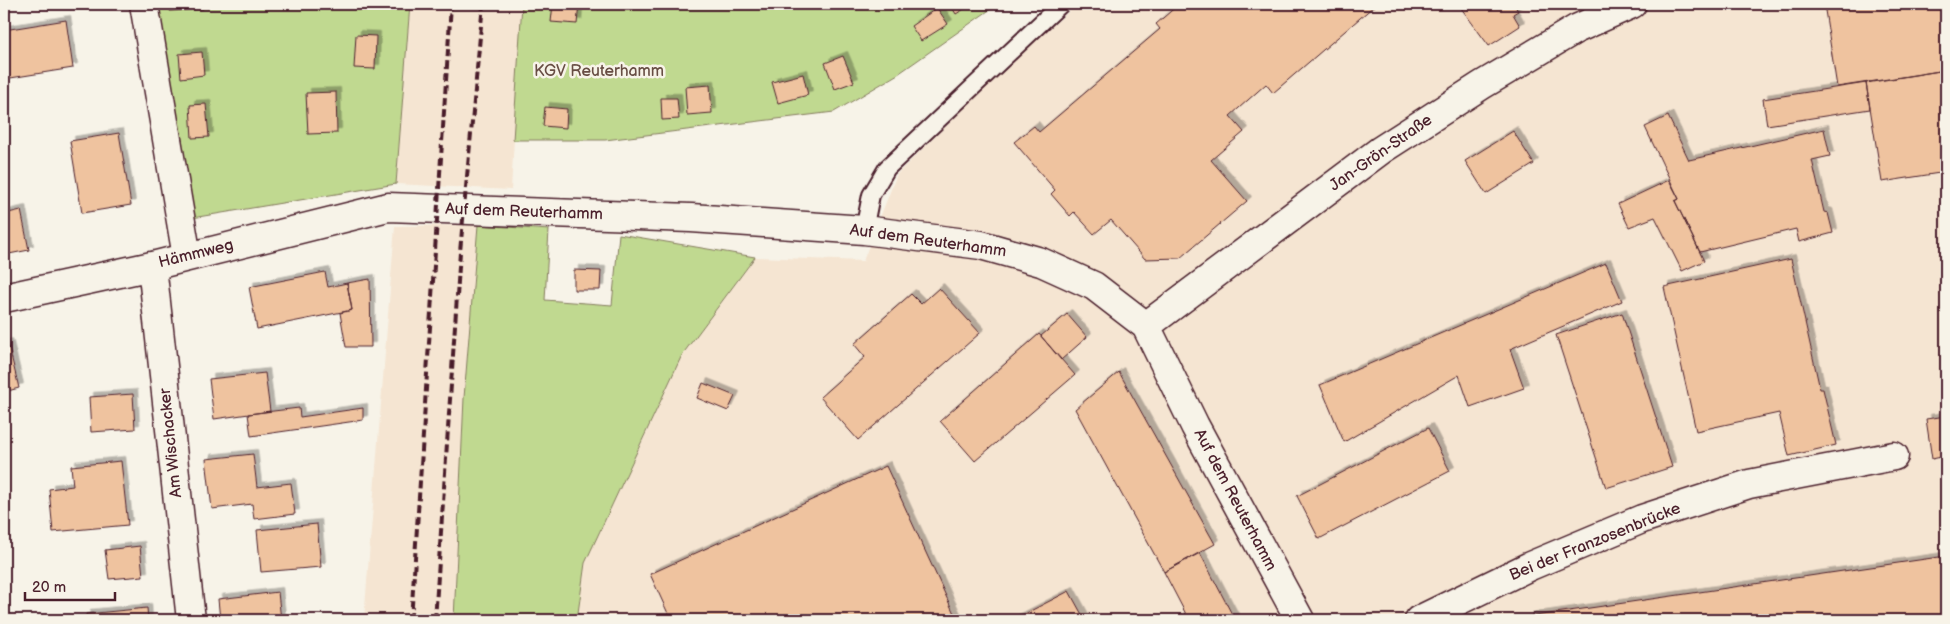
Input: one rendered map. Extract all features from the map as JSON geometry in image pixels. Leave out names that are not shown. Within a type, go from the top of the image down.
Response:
[{"type":"street","points":[[144,4],[187,257]]},
{"type":"street","name":"Jan-Grön-Straße","points":[[1146,326],[1381,150],[1482,85],[1576,29],[1632,4]]},
{"type":"street","name":"Hämmweg","points":[[4,298],[152,266],[388,207]]},
{"type":"street","name":"Auf dem Reuterhamm","points":[[388,207],[691,218],[864,230],[981,245],[1041,262],[1094,286],[1146,326],[1195,426],[1300,620]]},
{"type":"street","name":"Am Wischacker","points":[[152,266],[190,620]]},
{"type":"street","name":"Bei der Franzosenbrücke","points":[[1419,620],[1530,566],[1642,519],[1749,484],[1894,456]]},
{"type":"lane","points":[[864,230],[871,195],[887,168],[1061,4]]},
{"type":"shaded area","points":[[410,4],[522,4],[511,190],[396,184]]},
{"type":"shaded area","points":[[1078,4],[1946,4],[1946,620],[577,620],[585,563],[682,355],[755,257],[863,261],[897,174],[1018,55]]},
{"type":"shaded area","points":[[478,225],[464,398],[454,620],[364,620],[395,226]]},
{"type":"green space","points":[[158,4],[410,4],[396,184],[192,218]]},
{"type":"green space","name":"KGV Reuterhamm","points":[[522,4],[998,4],[898,74],[834,112],[605,140],[513,140]]},
{"type":"green space","points":[[478,225],[549,230],[545,300],[612,305],[619,234],[755,257],[682,355],[585,563],[577,620],[454,620],[464,398]]},
{"type":"building","points":[[169,4],[202,4],[203,9],[170,11]]},
{"type":"building","points":[[553,4],[579,4],[577,24],[551,22]]},
{"type":"building","points":[[950,4],[972,4],[956,14]]},
{"type":"building","points":[[1179,4],[1372,4],[1374,6],[1273,93],[1266,84],[1230,116],[1244,132],[1211,160],[1247,201],[1180,258],[1145,259],[1111,220],[1094,234],[1074,212],[1070,216],[1051,194],[1055,190],[1014,142],[1034,126],[1039,132],[1160,29],[1156,24]]},
{"type":"building","points":[[1458,4],[1519,4],[1515,6],[1518,11],[1513,14],[1520,26],[1489,46]]},
{"type":"building","points":[[1824,4],[1946,4],[1946,70],[1837,87]]},
{"type":"building","points":[[937,8],[948,24],[921,41],[911,26]]},
{"type":"building","points":[[66,20],[73,68],[4,79],[4,30]]},
{"type":"building","points":[[356,35],[376,36],[375,69],[354,68]]},
{"type":"building","points":[[202,52],[204,75],[181,78],[179,54]]},
{"type":"building","points":[[843,56],[854,82],[835,89],[825,63]]},
{"type":"building","points":[[1946,70],[1946,172],[1882,182],[1866,83]]},
{"type":"building","points":[[803,74],[808,95],[778,103],[772,82]]},
{"type":"building","points":[[1866,83],[1870,109],[1767,125],[1763,99]]},
{"type":"building","points":[[710,85],[712,113],[687,115],[685,87]]},
{"type":"building","points":[[336,92],[337,133],[308,134],[306,93]]},
{"type":"building","points":[[661,98],[677,98],[679,119],[662,120]]},
{"type":"building","points":[[206,104],[209,137],[192,138],[190,105]]},
{"type":"building","points":[[545,107],[567,109],[566,128],[543,126]]},
{"type":"building","points":[[1668,116],[1689,160],[1824,129],[1830,156],[1812,160],[1824,212],[1828,213],[1833,233],[1799,242],[1796,229],[1700,252],[1675,201],[1679,199],[1645,127]]},
{"type":"building","points":[[1513,131],[1534,164],[1486,194],[1465,161]]},
{"type":"building","points":[[119,133],[131,205],[82,213],[70,141]]},
{"type":"building","points":[[1669,180],[1679,199],[1675,201],[1704,261],[1682,271],[1655,217],[1629,227],[1618,204]]},
{"type":"building","points":[[21,210],[29,250],[4,255],[4,214]]},
{"type":"building","points":[[1791,259],[1820,389],[1823,389],[1836,445],[1789,456],[1779,413],[1696,431],[1664,287]]},
{"type":"building","points":[[1606,263],[1622,301],[1510,349],[1524,388],[1470,407],[1459,375],[1344,442],[1320,385]]},
{"type":"building","points":[[574,270],[601,271],[600,290],[574,290]]},
{"type":"building","points":[[325,272],[328,287],[347,283],[352,310],[257,329],[249,287]]},
{"type":"building","points":[[370,279],[371,347],[346,347],[340,313],[352,310],[347,283]]},
{"type":"building","points":[[939,288],[980,333],[858,440],[820,397],[865,357],[854,344],[911,294],[921,304]]},
{"type":"building","points":[[1622,313],[1672,467],[1606,488],[1556,335]]},
{"type":"building","points":[[1067,314],[1087,337],[1061,360],[1041,336]]},
{"type":"building","points":[[1039,334],[1075,375],[975,461],[940,421]]},
{"type":"building","points":[[8,343],[19,388],[4,392],[4,344]]},
{"type":"building","points":[[1119,372],[1215,544],[1164,572],[1075,409]]},
{"type":"building","points":[[265,373],[270,411],[214,419],[209,379]]},
{"type":"building","points":[[703,383],[735,396],[728,411],[697,398]]},
{"type":"building","points":[[133,394],[135,429],[91,432],[89,397]]},
{"type":"building","points":[[299,408],[300,417],[363,408],[363,420],[251,436],[248,414]]},
{"type":"building","points":[[1946,416],[1946,456],[1932,459],[1926,419]]},
{"type":"building","points":[[1428,428],[1450,471],[1319,539],[1297,496]]},
{"type":"building","points":[[253,454],[257,487],[291,483],[295,514],[254,519],[252,504],[212,509],[206,459]]},
{"type":"building","points":[[121,461],[128,525],[53,532],[49,489],[73,486],[71,466]]},
{"type":"building","points":[[886,466],[957,620],[671,620],[650,574]]},
{"type":"building","points":[[317,524],[321,567],[261,572],[257,530]]},
{"type":"building","points":[[140,546],[143,576],[109,579],[105,550]]},
{"type":"building","points":[[1200,553],[1235,620],[1189,620],[1164,572]]},
{"type":"building","points":[[1946,556],[1946,620],[1528,620],[1528,617]]},
{"type":"building","points":[[1069,591],[1085,620],[1013,620]]},
{"type":"building","points":[[278,592],[281,620],[220,620],[218,599]]},
{"type":"building","points":[[147,608],[148,620],[87,620],[86,614]]},
{"type":"railway","points":[[411,620],[451,4]]},
{"type":"railway","points":[[435,620],[460,252],[483,4]]}]
